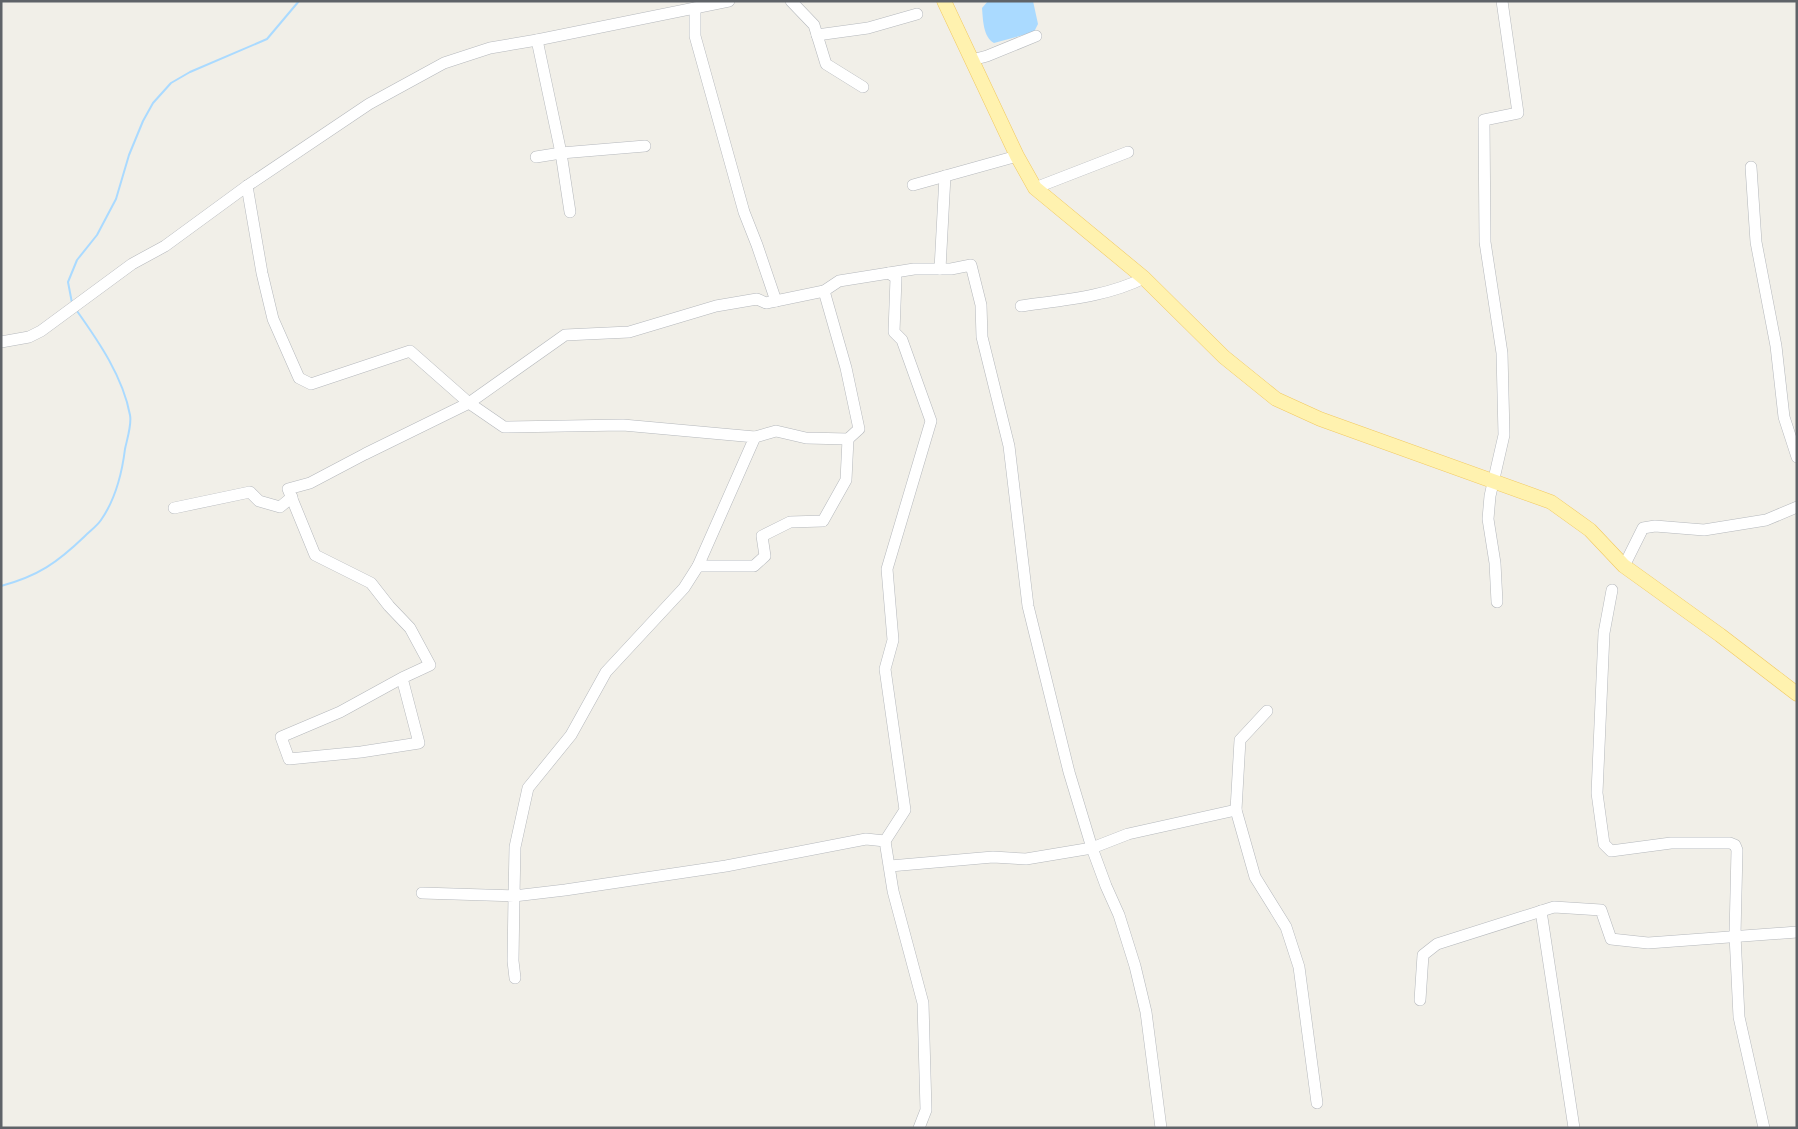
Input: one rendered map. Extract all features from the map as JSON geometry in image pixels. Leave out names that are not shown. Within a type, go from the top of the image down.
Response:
[{"type":"main road","points":[[944,1],[1017,156],[1035,188],[1144,278],[1224,357],[1276,399],[1320,419],[1551,502],[1590,530],[1624,566],[1720,635],[1797,694]]},
{"type":"street","points":[[1,342],[29,338],[41,331],[132,264],[165,246],[247,186],[369,104],[444,64],[490,48],[729,1]]},
{"type":"street","points":[[791,1],[814,25],[826,64],[863,87]]},
{"type":"street","points":[[1497,602],[1495,563],[1488,519],[1490,496],[1504,435],[1502,353],[1485,242],[1484,120],[1518,113],[1502,1]]},
{"type":"street","points":[[695,8],[695,36],[744,212],[776,301]]},
{"type":"street","points":[[817,35],[868,28],[917,14]]},
{"type":"street","points":[[972,60],[987,56],[1036,36]]},
{"type":"street","points":[[537,40],[561,153],[570,212]]},
{"type":"street","points":[[536,157],[644,146]]},
{"type":"street","points":[[1035,188],[1128,152]]},
{"type":"street","points":[[913,186],[1017,156]]},
{"type":"street","points":[[1751,167],[1756,242],[1776,346],[1784,417],[1797,457]]},
{"type":"street","points":[[940,269],[945,176]]},
{"type":"street","points":[[247,186],[262,274],[274,319],[299,378],[311,384],[410,351],[469,403],[504,427],[623,425],[755,437],[776,431],[806,438],[848,439],[859,429],[846,368],[824,291]]},
{"type":"street","points":[[402,678],[419,743],[361,752],[289,759],[281,738],[340,712],[402,678],[430,665],[410,628],[371,583],[315,555],[288,489],[310,484],[365,454],[469,403],[565,335],[629,332],[716,306],[757,299],[766,303],[824,291],[839,280],[914,269],[951,269],[971,265],[981,305],[982,337],[995,383],[1009,446],[1028,606],[1069,772],[1092,848],[1119,914],[1135,966],[1148,1030],[1160,1128]]},
{"type":"street","points":[[889,273],[896,278],[894,332],[902,340],[930,421],[887,568],[892,640],[885,669],[905,810],[885,841],[893,891],[923,1003],[926,1110],[920,1128]]},
{"type":"street","points":[[1021,306],[1087,297],[1126,286],[1144,278]]},
{"type":"street","points":[[514,978],[515,847],[528,788],[571,735],[606,672],[684,588],[698,566],[755,437]]},
{"type":"street","points":[[698,566],[754,566],[765,556],[762,536],[790,522],[823,521],[846,480],[848,439]]},
{"type":"street","points":[[174,508],[250,492],[259,501],[280,507],[292,497]]},
{"type":"street","points":[[1624,566],[1642,528],[1655,526],[1704,530],[1766,520],[1797,507]]},
{"type":"street","points":[[1612,590],[1604,633],[1597,793],[1604,844],[1611,851],[1671,843],[1730,843],[1735,845],[1735,935],[1739,1017],[1764,1128]]},
{"type":"street","points":[[1267,711],[1240,740],[1236,810],[1255,877],[1286,927],[1299,967],[1317,1103]]},
{"type":"street","points":[[890,866],[993,857],[1026,859],[1092,848],[1128,834],[1236,810]]},
{"type":"street","points":[[422,893],[514,896],[726,866],[866,838],[885,841]]},
{"type":"street","points":[[1420,1000],[1423,955],[1437,944],[1554,907],[1601,910],[1611,939],[1648,943],[1735,935],[1797,932]]},
{"type":"street","points":[[1541,911],[1574,1128]]},
{"type":"water","points":[[988,1],[1033,1],[1038,24],[1034,32],[994,43],[988,37],[983,22],[982,8]]},
{"type":"waterway","points":[[72,303],[68,282],[77,260],[97,235],[116,199],[129,155],[143,121],[153,103],[171,83],[190,72],[267,39],[299,1]]},
{"type":"waterway","points":[[1,586],[36,573],[56,561],[75,545],[101,520],[114,495],[120,477],[130,423],[127,401],[109,360],[77,311]]}]
